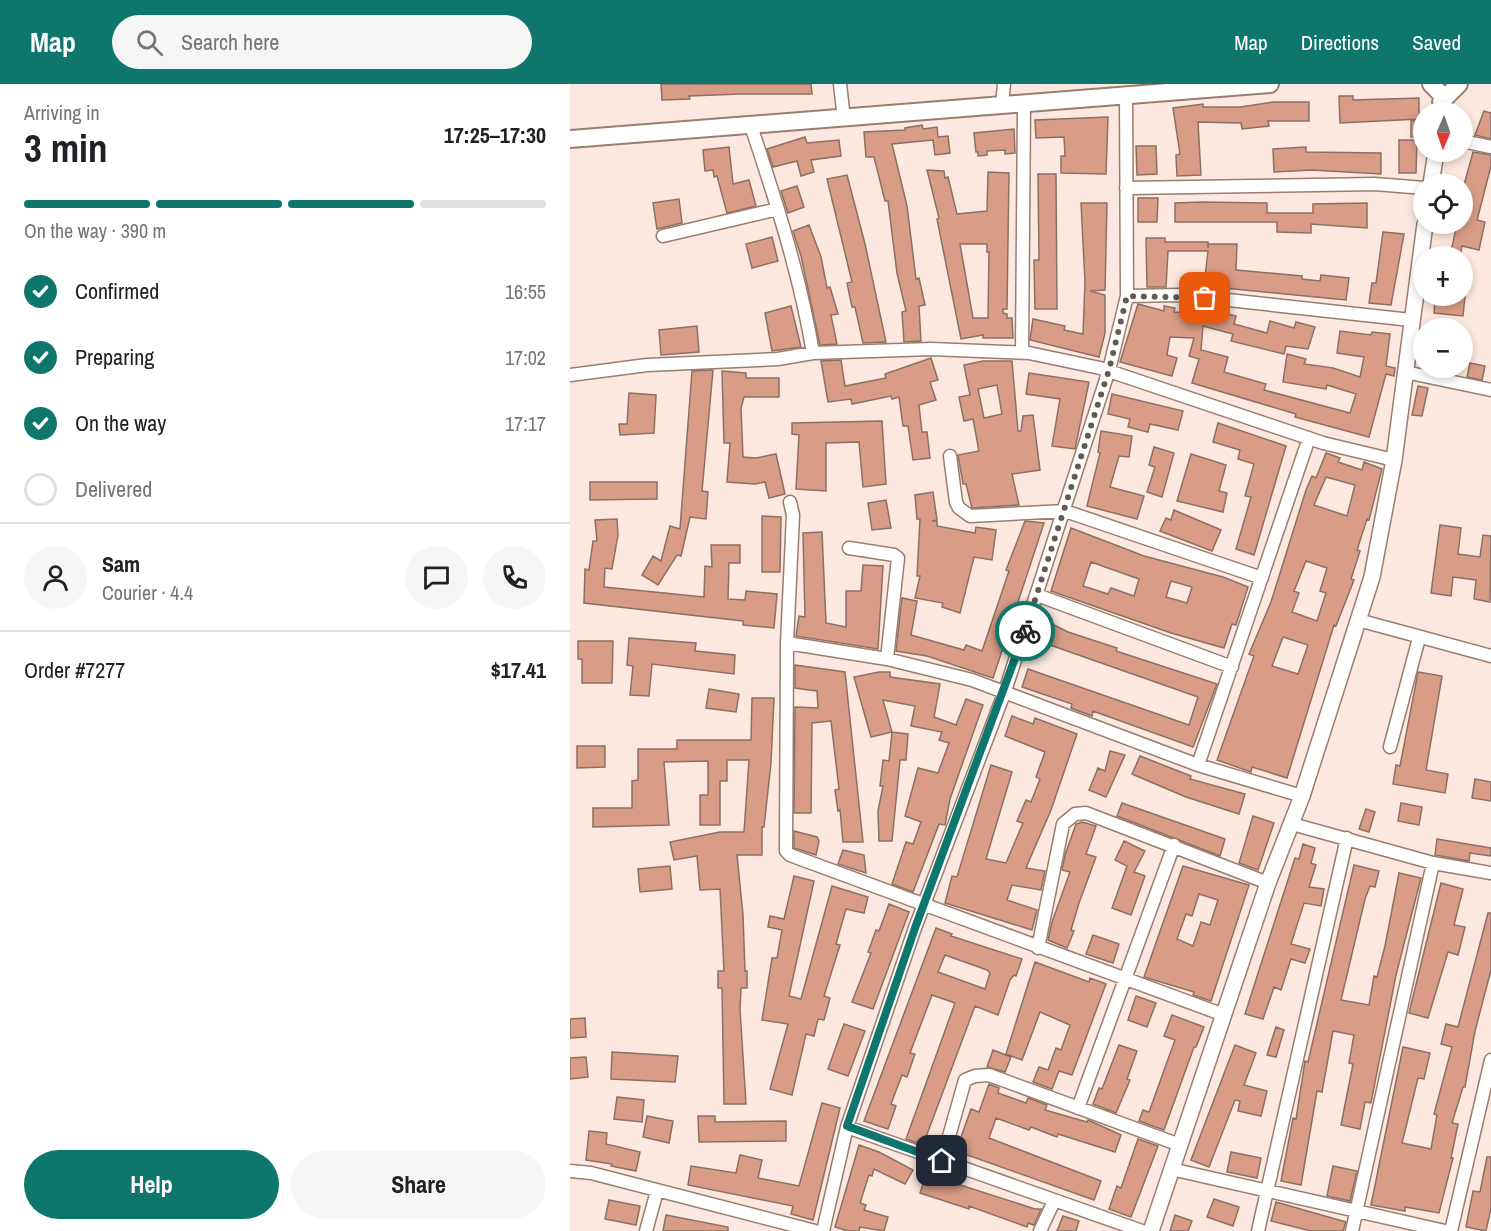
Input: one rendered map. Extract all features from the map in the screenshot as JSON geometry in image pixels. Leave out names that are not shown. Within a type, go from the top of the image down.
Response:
[{"type":"main road","points":[[570,139],[1024,104],[1131,91],[1270,84]]},
{"type":"main road","points":[[1439,95],[1459,84]]},
{"type":"street","points":[[840,84],[844,119]]},
{"type":"street","points":[[1002,105],[1004,84]]},
{"type":"street","points":[[823,1231],[847,1126],[923,907],[1005,691],[1109,370],[1127,296],[1126,188],[1131,91]]},
{"type":"street","points":[[1022,352],[1024,104]]},
{"type":"street","points":[[751,126],[778,209],[805,305],[813,353]]},
{"type":"street","points":[[1473,143],[1491,147]]},
{"type":"street","points":[[1126,188],[1302,184],[1375,184],[1413,187]]},
{"type":"street","points":[[663,236],[778,209]]},
{"type":"street","points":[[1151,1231],[1268,883],[1302,796],[1372,576],[1394,460],[1424,234]]},
{"type":"street","points":[[1127,296],[1182,295],[1411,320]]},
{"type":"street","points":[[570,375],[647,365],[778,359],[813,353],[931,349],[1022,352],[1109,370],[1309,438],[1394,460]]},
{"type":"street","points":[[1405,372],[1491,390]]},
{"type":"street","points":[[1198,765],[1309,438]]},
{"type":"street","points":[[950,456],[958,508],[966,515],[1065,511],[1262,578]]},
{"type":"street","points":[[790,502],[794,515],[787,643],[786,851],[802,861],[923,907],[1224,1015]]},
{"type":"street","points":[[849,548],[894,555],[898,558],[887,659]]},
{"type":"street","points":[[1037,595],[1232,667]]},
{"type":"street","points":[[1358,620],[1491,656]]},
{"type":"street","points":[[1390,747],[1419,638]]},
{"type":"street","points":[[787,643],[887,659],[1005,691],[1198,765],[1302,796]]},
{"type":"street","points":[[1038,948],[1062,824],[1075,814],[1086,813],[1268,883]]},
{"type":"street","points":[[1292,824],[1433,863],[1491,873]]},
{"type":"street","points":[[1258,1231],[1347,838]]},
{"type":"street","points":[[1078,1108],[1174,845]]},
{"type":"street","points":[[1352,1231],[1433,863]]},
{"type":"street","points":[[1451,1231],[1491,1060]]},
{"type":"street","points":[[942,1161],[965,1080],[975,1076],[989,1075],[1179,1145]]},
{"type":"street","points":[[847,1126],[1142,1231]]},
{"type":"street","points":[[1172,1169],[1357,1209],[1445,1231]]},
{"type":"street","points":[[570,1171],[591,1173],[815,1231]]},
{"type":"street","points":[[646,1231],[657,1191]]},
{"type":"street","points":[[1040,1231],[1054,1201]]},
{"type":"building","points":[[661,84],[811,84],[812,94],[689,96],[690,99],[662,100]]},
{"type":"building","points":[[1339,96],[1353,96],[1353,100],[1419,98],[1419,102],[1413,102],[1413,119],[1340,123]]},
{"type":"building","points":[[1274,102],[1309,102],[1309,121],[1268,121],[1269,126],[1242,129],[1241,123],[1198,122],[1201,175],[1177,176],[1176,155],[1180,154],[1173,108],[1203,104],[1203,107],[1240,107]]},
{"type":"building","points":[[1484,111],[1491,113],[1491,139],[1475,135]]},
{"type":"building","points":[[1108,117],[1106,174],[1061,173],[1061,156],[1065,156],[1064,137],[1036,138],[1035,120]]},
{"type":"building","points":[[1411,121],[1413,121],[1413,137],[1411,137]]},
{"type":"building","points":[[922,125],[923,129],[937,127],[938,137],[948,136],[950,153],[935,155],[933,140],[892,144],[907,206],[916,279],[919,278],[925,305],[919,306],[921,341],[904,342],[902,312],[906,311],[897,273],[888,201],[885,201],[874,157],[866,157],[864,132],[905,130],[905,128]]},
{"type":"building","points":[[1014,129],[1015,153],[1005,154],[1005,150],[987,151],[987,155],[978,156],[974,133]]},
{"type":"building","points":[[805,137],[807,143],[839,140],[841,156],[811,160],[814,172],[801,176],[797,161],[773,167],[767,149]]},
{"type":"building","points":[[1399,140],[1413,140],[1413,162],[1416,162],[1416,173],[1399,173]]},
{"type":"building","points":[[1136,146],[1156,146],[1157,174],[1137,175]]},
{"type":"building","points":[[729,147],[733,184],[749,180],[756,206],[727,213],[717,176],[714,177],[713,170],[705,171],[703,150]]},
{"type":"building","points":[[1306,147],[1306,152],[1381,153],[1381,174],[1312,170],[1274,172],[1273,149]]},
{"type":"building","points":[[1473,152],[1491,155],[1491,166],[1477,220],[1485,222],[1479,250],[1473,249],[1473,246],[1452,246],[1455,234],[1473,234],[1473,174],[1467,174],[1470,162],[1473,162]]},
{"type":"building","points":[[927,170],[944,171],[945,178],[948,177],[957,214],[987,211],[988,172],[1009,173],[1007,309],[1003,309],[1003,313],[1007,314],[1007,318],[1012,318],[1013,338],[983,338],[983,335],[961,339],[937,219],[939,218]],"holes":[[[960,244],[987,244],[987,252],[989,252],[988,318],[973,318]]]},
{"type":"building","points":[[1038,174],[1056,174],[1057,309],[1035,309],[1034,260],[1039,260]]},
{"type":"building","points":[[847,175],[865,244],[886,342],[863,343],[855,307],[852,307],[847,283],[852,282],[827,179]]},
{"type":"building","points":[[797,186],[804,207],[788,213],[781,191]]},
{"type":"building","points":[[1138,198],[1158,198],[1157,222],[1138,222]]},
{"type":"building","points":[[679,199],[682,223],[657,229],[653,203]]},
{"type":"building","points":[[1081,203],[1107,203],[1105,290],[1090,291],[1105,295],[1105,333],[1099,357],[1030,340],[1033,319],[1065,326],[1064,330],[1083,334],[1085,282]]},
{"type":"building","points":[[1175,203],[1267,203],[1267,213],[1313,213],[1313,204],[1367,203],[1367,228],[1311,224],[1311,233],[1277,232],[1277,222],[1175,222]]},
{"type":"building","points":[[809,225],[821,257],[827,288],[830,287],[838,314],[831,315],[837,344],[820,345],[801,256],[793,231]]},
{"type":"building","points":[[1383,232],[1404,234],[1391,305],[1369,303],[1372,283],[1376,283]]},
{"type":"building","points":[[772,237],[778,261],[752,268],[746,244]]},
{"type":"building","points":[[1146,238],[1165,238],[1165,242],[1237,244],[1236,270],[1302,276],[1302,279],[1320,281],[1321,275],[1349,278],[1346,300],[1204,286],[1208,251],[1168,251],[1166,287],[1147,287]]},
{"type":"building","points":[[1138,304],[1164,311],[1164,306],[1175,308],[1174,312],[1210,314],[1211,310],[1236,316],[1234,324],[1267,333],[1270,321],[1294,328],[1296,322],[1315,327],[1308,349],[1286,346],[1284,354],[1231,341],[1233,334],[1203,326],[1201,350],[1228,357],[1224,372],[1266,384],[1264,390],[1350,413],[1356,394],[1327,385],[1326,389],[1283,382],[1287,354],[1306,359],[1304,364],[1333,368],[1360,377],[1364,357],[1337,353],[1340,331],[1371,335],[1372,332],[1390,334],[1386,366],[1395,368],[1394,376],[1386,374],[1369,437],[1295,417],[1296,414],[1192,383],[1199,359],[1189,356],[1194,338],[1170,337],[1167,355],[1177,358],[1172,376],[1120,362]]},
{"type":"building","points":[[791,306],[801,347],[772,351],[765,313]]},
{"type":"building","points":[[1434,306],[1464,306],[1463,316],[1434,313]]},
{"type":"building","points":[[697,326],[699,352],[661,355],[659,330]]},
{"type":"building","points":[[931,358],[938,380],[930,382],[936,400],[919,405],[922,432],[927,432],[930,458],[913,460],[908,426],[903,426],[899,397],[892,399],[891,396],[852,404],[851,399],[828,402],[821,361],[841,360],[845,386],[886,378],[885,374]]},
{"type":"building","points":[[983,361],[1012,361],[1018,431],[1021,431],[1023,416],[1033,415],[1040,470],[1012,474],[1019,505],[972,508],[966,484],[963,484],[958,455],[979,451],[973,419],[964,421],[959,397],[970,395],[964,365]],"holes":[[[997,385],[1002,414],[984,418],[978,389]]]},
{"type":"building","points":[[1473,364],[1485,366],[1482,380],[1472,378]]},
{"type":"building","points":[[713,370],[702,491],[708,492],[706,519],[690,517],[681,556],[677,555],[658,585],[642,575],[653,556],[661,561],[670,526],[680,529],[692,371]]},
{"type":"building","points":[[722,371],[746,373],[746,378],[779,378],[779,397],[744,397],[741,408],[743,457],[756,458],[776,454],[785,494],[769,498],[765,482],[755,484],[727,482],[730,443],[724,443]]},
{"type":"building","points":[[1029,373],[1089,382],[1075,449],[1052,446],[1060,399],[1026,394]]},
{"type":"building","points":[[1418,386],[1428,388],[1422,416],[1412,415]]},
{"type":"building","points":[[629,393],[656,395],[654,433],[620,435],[619,424],[627,424]]},
{"type":"building","points":[[1112,394],[1183,411],[1178,430],[1150,424],[1148,432],[1128,427],[1130,419],[1108,414]]},
{"type":"building","points":[[882,421],[886,484],[863,487],[859,442],[826,443],[826,491],[796,489],[799,435],[792,434],[792,423]]},
{"type":"building","points":[[1218,423],[1286,446],[1254,555],[1236,549],[1251,497],[1245,496],[1254,464],[1238,459],[1240,450],[1213,442]]},
{"type":"building","points":[[1101,431],[1132,436],[1129,457],[1119,456],[1110,487],[1144,496],[1137,519],[1087,506],[1100,453],[1098,452]]},
{"type":"building","points":[[1154,447],[1174,453],[1162,497],[1147,492],[1155,467],[1149,465]]},
{"type":"building","points":[[1326,453],[1340,458],[1338,462],[1362,470],[1364,462],[1382,469],[1369,520],[1367,519],[1357,550],[1360,551],[1351,579],[1354,580],[1336,626],[1334,625],[1287,778],[1252,767],[1251,772],[1217,760],[1254,656],[1249,654],[1271,602],[1306,490],[1312,476],[1316,478]],"holes":[[[1326,477],[1355,485],[1347,516],[1314,505]],[[1306,561],[1327,568],[1320,591],[1326,593],[1317,621],[1292,612],[1299,593],[1294,591]],[[1283,637],[1308,645],[1298,674],[1272,666]]]},
{"type":"building","points":[[1191,454],[1226,465],[1219,491],[1227,493],[1223,512],[1177,501]]},
{"type":"building","points":[[590,482],[657,482],[657,499],[590,500]]},
{"type":"building","points":[[933,492],[937,520],[932,521],[937,521],[937,526],[975,533],[976,527],[996,530],[992,560],[974,557],[960,613],[942,607],[943,603],[915,598],[920,576],[917,576],[920,519],[917,519],[915,495]]},
{"type":"building","points":[[886,500],[891,528],[872,530],[868,503]]},
{"type":"building","points":[[1174,510],[1221,530],[1212,551],[1160,531],[1166,518],[1171,520]]},
{"type":"building","points":[[762,516],[781,517],[780,572],[762,572]]},
{"type":"building","points":[[617,519],[618,535],[612,569],[605,568],[604,587],[704,597],[705,566],[712,567],[711,545],[740,545],[740,563],[729,563],[728,599],[745,600],[746,591],[777,594],[774,628],[743,625],[743,621],[584,603],[585,569],[589,570],[593,541],[597,541],[595,520]]},
{"type":"building","points":[[1025,521],[1044,523],[993,678],[927,656],[896,651],[902,598],[917,601],[911,635],[964,650],[966,645],[982,651],[1009,571],[1006,570]]},
{"type":"building","points":[[1440,525],[1461,528],[1458,554],[1480,557],[1483,535],[1491,536],[1490,602],[1474,599],[1476,580],[1453,577],[1451,596],[1431,593]]},
{"type":"building","points":[[1071,528],[1144,556],[1223,577],[1248,587],[1236,625],[1232,624],[1224,648],[1171,633],[1051,591]],"holes":[[[1091,562],[1139,579],[1134,596],[1111,588],[1108,594],[1083,586]],[[1171,581],[1192,587],[1187,603],[1166,597]]]},
{"type":"building","points":[[822,532],[826,623],[846,627],[846,591],[861,591],[863,565],[883,566],[878,649],[796,636],[799,616],[805,617],[803,533]]},
{"type":"building","points":[[1042,619],[1068,632],[1117,648],[1116,651],[1217,684],[1193,747],[1093,711],[1092,716],[1071,708],[1072,704],[1022,687],[1028,669],[1189,725],[1198,697],[1033,639]]},
{"type":"building","points":[[629,638],[696,643],[695,651],[735,655],[734,674],[652,664],[649,696],[630,695],[633,666],[627,665]]},
{"type":"building","points":[[578,641],[613,641],[612,683],[582,683],[582,659],[578,659]]},
{"type":"building","points":[[795,665],[845,672],[863,842],[843,842],[840,810],[838,811],[835,790],[839,789],[831,721],[812,723],[811,813],[794,813],[795,707],[818,708],[817,691],[795,688]]},
{"type":"building","points":[[890,672],[890,677],[940,684],[934,717],[956,725],[966,699],[983,705],[950,799],[945,825],[939,824],[913,892],[892,884],[906,842],[913,844],[921,822],[905,816],[918,768],[938,773],[949,743],[939,740],[942,732],[911,726],[915,706],[883,700],[892,732],[871,737],[854,677]]},
{"type":"building","points":[[1418,672],[1442,676],[1426,770],[1448,774],[1445,793],[1393,784],[1396,765],[1400,766]]},
{"type":"building","points":[[709,689],[739,694],[736,712],[706,708]]},
{"type":"building","points":[[752,698],[774,698],[771,763],[764,827],[762,827],[762,855],[737,855],[743,915],[745,971],[747,971],[747,988],[741,988],[740,1009],[746,1104],[724,1104],[722,988],[718,988],[718,971],[724,971],[720,889],[700,890],[697,856],[674,860],[670,842],[720,832],[744,832],[749,760],[727,760],[727,781],[720,781],[720,825],[700,825],[700,795],[708,795],[708,761],[664,762],[669,825],[593,827],[593,808],[632,808],[632,781],[638,780],[638,749],[677,749],[677,740],[751,740]]},
{"type":"building","points":[[1012,716],[1033,724],[1035,718],[1077,734],[1051,810],[1026,868],[1045,871],[1041,890],[1012,885],[1007,900],[1037,910],[1032,930],[945,903],[952,876],[957,877],[991,765],[1012,772],[986,859],[1006,863],[1023,823],[1017,821],[1026,800],[1031,802],[1040,779],[1036,777],[1045,752],[1005,736]]},
{"type":"building","points":[[892,732],[908,734],[906,760],[900,760],[892,841],[879,841],[878,811],[883,786],[880,786],[883,760],[889,761]]},
{"type":"building","points":[[577,746],[605,746],[605,767],[577,768]]},
{"type":"building","points":[[1110,751],[1125,755],[1106,797],[1089,790],[1098,768],[1105,771]]},
{"type":"building","points":[[1140,756],[1191,776],[1190,779],[1245,794],[1239,814],[1186,797],[1132,774]]},
{"type":"building","points":[[1475,779],[1491,782],[1491,801],[1472,798]]},
{"type":"building","points":[[1122,803],[1225,839],[1220,856],[1117,816]]},
{"type":"building","points":[[1401,803],[1422,807],[1419,825],[1398,821]]},
{"type":"building","points":[[1366,809],[1375,812],[1369,832],[1359,829]]},
{"type":"building","points":[[1253,816],[1274,823],[1258,870],[1239,863]]},
{"type":"building","points":[[1082,822],[1096,826],[1086,854],[1096,857],[1079,903],[1071,930],[1074,931],[1067,948],[1048,940],[1070,872],[1062,870],[1065,855],[1076,824]]},
{"type":"building","points":[[794,831],[817,837],[819,841],[816,855],[794,848]]},
{"type":"building","points":[[1437,839],[1491,848],[1491,856],[1470,853],[1469,861],[1435,855]]},
{"type":"building","points":[[1124,841],[1145,851],[1134,872],[1145,876],[1131,915],[1112,908],[1127,866],[1115,860]]},
{"type":"building","points":[[1303,844],[1315,848],[1311,863],[1316,865],[1309,887],[1324,889],[1321,906],[1304,903],[1291,944],[1310,949],[1305,963],[1291,959],[1281,990],[1274,987],[1263,1019],[1245,1014],[1295,858],[1299,859]]},
{"type":"building","points":[[843,850],[864,855],[866,873],[838,864]]},
{"type":"building","points":[[1354,865],[1379,871],[1375,887],[1370,886],[1365,899],[1341,1000],[1369,1005],[1374,976],[1377,977],[1385,946],[1399,873],[1421,878],[1396,975],[1371,1103],[1365,1102],[1360,1129],[1341,1125],[1353,1064],[1349,1063],[1354,1035],[1333,1031],[1322,1092],[1317,1091],[1301,1185],[1281,1181],[1293,1118],[1296,1119],[1305,1061],[1308,1062]]},
{"type":"building","points":[[670,866],[672,889],[640,892],[638,869]]},
{"type":"building","points":[[1183,866],[1249,885],[1211,1001],[1193,995],[1194,992],[1144,977]],"holes":[[[1199,894],[1218,900],[1210,925],[1201,922],[1193,946],[1177,939],[1186,914],[1192,916]]]},
{"type":"building","points":[[794,876],[814,881],[789,996],[801,999],[832,886],[868,897],[864,913],[846,909],[836,944],[840,945],[824,996],[830,998],[824,1020],[818,1019],[814,1036],[806,1034],[792,1095],[770,1089],[788,1024],[762,1020],[772,958],[777,958],[782,930],[768,927],[770,916],[784,919]]},
{"type":"building","points":[[1441,883],[1463,889],[1454,925],[1465,927],[1458,955],[1448,952],[1428,1018],[1409,1013]]},
{"type":"building","points":[[889,904],[909,912],[873,1009],[852,1002],[871,953],[868,952],[876,930],[879,931]]},
{"type":"building","points":[[1488,913],[1491,913],[1491,970],[1475,1031],[1465,1087],[1463,1087],[1452,1123],[1458,1124],[1451,1158],[1453,1158],[1439,1213],[1405,1207],[1405,1211],[1371,1205],[1403,1047],[1430,1053],[1424,1079],[1418,1078],[1402,1143],[1431,1149],[1437,1115],[1434,1114],[1452,1047],[1441,1044],[1446,1024],[1458,1027]]},
{"type":"building","points":[[936,928],[952,934],[951,936],[1022,959],[1016,976],[1014,975],[1010,980],[998,1015],[975,1006],[923,1145],[906,1139],[955,1003],[932,995],[910,1053],[915,1054],[907,1077],[902,1075],[891,1104],[896,1106],[888,1129],[864,1121]],"holes":[[[945,955],[990,973],[985,989],[938,972]]]},
{"type":"building","points":[[1093,935],[1119,944],[1113,963],[1086,954]]},
{"type":"building","points":[[1035,962],[1089,982],[1090,978],[1106,984],[1072,1075],[1059,1071],[1052,1089],[1033,1082],[1039,1067],[1048,1070],[1056,1048],[1061,1050],[1070,1025],[1040,1012],[1022,1060],[1006,1054]]},
{"type":"building","points":[[1136,996],[1156,1003],[1147,1027],[1128,1020]]},
{"type":"building","points":[[1172,1015],[1204,1027],[1194,1047],[1164,1130],[1139,1121],[1143,1110],[1149,1112],[1175,1040],[1164,1036]]},
{"type":"building","points":[[585,1018],[586,1037],[570,1038],[570,1019]]},
{"type":"building","points":[[844,1024],[865,1031],[848,1076],[828,1069]]},
{"type":"building","points":[[1276,1027],[1284,1030],[1276,1057],[1267,1055]]},
{"type":"building","points":[[1119,1045],[1137,1051],[1127,1079],[1130,1080],[1116,1113],[1093,1104],[1099,1088],[1102,1089]]},
{"type":"building","points":[[1235,1045],[1256,1053],[1244,1085],[1267,1091],[1261,1116],[1238,1111],[1240,1101],[1235,1100],[1209,1167],[1191,1160]]},
{"type":"building","points":[[993,1050],[1011,1057],[1005,1072],[987,1067]]},
{"type":"building","points":[[612,1052],[678,1056],[675,1082],[611,1079]]},
{"type":"building","points":[[586,1057],[588,1077],[570,1079],[570,1058]]},
{"type":"building","points":[[989,1084],[999,1088],[998,1093],[1026,1103],[1028,1098],[1047,1105],[1045,1110],[1087,1122],[1088,1120],[1121,1135],[1115,1152],[1058,1134],[1057,1137],[1031,1127],[1029,1130],[996,1118],[989,1138],[1101,1181],[1094,1200],[956,1151],[971,1109],[979,1112]]},
{"type":"building","points":[[617,1097],[644,1100],[642,1122],[614,1119]]},
{"type":"building","points":[[822,1103],[840,1108],[813,1220],[791,1214],[793,1206],[688,1185],[691,1166],[736,1173],[740,1155],[762,1160],[758,1178],[799,1186]]},
{"type":"building","points":[[647,1116],[673,1121],[669,1143],[643,1137]]},
{"type":"building","points":[[698,1116],[715,1116],[715,1122],[786,1121],[786,1141],[699,1142]]},
{"type":"building","points":[[589,1131],[607,1133],[606,1144],[640,1152],[636,1171],[586,1160]]},
{"type":"building","points":[[1138,1139],[1158,1146],[1131,1217],[1109,1209],[1117,1186],[1121,1188]]},
{"type":"building","points":[[859,1145],[879,1152],[913,1170],[905,1184],[874,1169],[872,1176],[869,1175],[860,1203],[866,1205],[864,1210],[888,1217],[884,1231],[860,1227],[859,1231],[848,1231],[835,1227]]},
{"type":"building","points":[[1231,1152],[1261,1158],[1257,1178],[1227,1172]]},
{"type":"building","points":[[1487,1157],[1491,1157],[1491,1208],[1486,1231],[1466,1227],[1473,1191],[1480,1192]]},
{"type":"building","points":[[1333,1166],[1357,1171],[1350,1201],[1327,1196]]},
{"type":"building","points":[[926,1174],[1041,1209],[1034,1225],[1028,1223],[1027,1227],[969,1206],[969,1209],[920,1193]]},
{"type":"building","points":[[1214,1199],[1239,1207],[1233,1226],[1207,1217]]},
{"type":"building","points":[[609,1200],[640,1206],[636,1225],[605,1219]]},
{"type":"building","points":[[1276,1202],[1346,1222],[1343,1231],[1311,1231],[1271,1221]]},
{"type":"building","points":[[666,1215],[728,1227],[728,1231],[663,1231]]},
{"type":"building","points":[[1175,1215],[1192,1221],[1188,1231],[1170,1231]]},
{"type":"building","points":[[1063,1216],[1079,1221],[1076,1231],[1057,1231]]},
{"type":"way so far","points":[[1025,631],[1109,370],[1127,296],[1182,295],[1205,298]]},
{"type":"route","points":[[942,1161],[847,1126],[915,928],[1005,691],[1025,631]]}]
